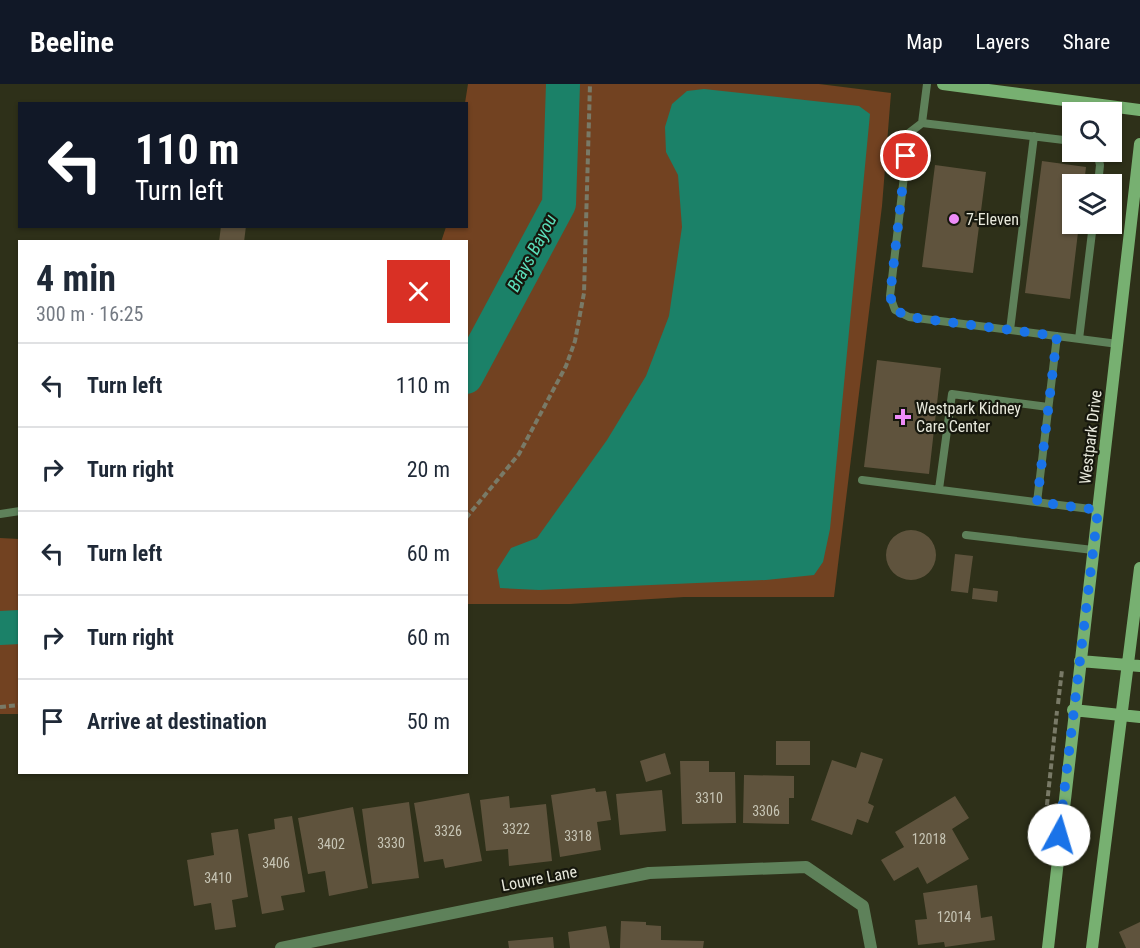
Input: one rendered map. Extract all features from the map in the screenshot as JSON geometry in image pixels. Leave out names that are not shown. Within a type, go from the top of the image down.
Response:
[{"type":"main road","points":[[943,84],[1140,110]]},
{"type":"main road","name":"Westpark Drive","points":[[1048,948],[1073,710],[1140,144]]},
{"type":"main road","points":[[1092,948],[1122,714],[1134,665],[1140,568]]},
{"type":"main road","points":[[1080,661],[1134,665]]},
{"type":"main road","points":[[1073,710],[1140,717]]},
{"type":"street","name":"Louvre Lane","points":[[281,948],[649,873],[806,867],[863,906],[871,948]]},
{"type":"lane","points":[[922,123],[927,84]]},
{"type":"lane","points":[[1062,140],[922,123],[909,133],[890,296],[895,310],[909,317],[1118,344]]},
{"type":"lane","points":[[1010,330],[1034,136]]},
{"type":"lane","points":[[1079,339],[1092,234]]},
{"type":"lane","points":[[1037,502],[1057,336]]},
{"type":"lane","points":[[939,489],[952,394],[1048,407]]},
{"type":"lane","points":[[862,480],[1098,510]]},
{"type":"lane","points":[[0,514],[18,511]]},
{"type":"lane","points":[[966,535],[1093,550]]},
{"type":"path","points":[[468,516],[519,454],[566,366],[574,341],[584,293],[590,84]]},
{"type":"path","points":[[0,706],[18,705]]},
{"type":"shaded area","points":[[468,84],[819,84],[891,93],[882,206],[834,597],[684,597],[570,604],[468,604],[468,240],[442,240],[446,228],[468,228],[468,102],[465,102]]},
{"type":"shaded area","points":[[0,538],[18,539],[18,714],[0,714]]},
{"type":"water","points":[[704,89],[859,106],[870,114],[830,529],[823,562],[814,575],[766,580],[539,590],[500,588],[497,570],[511,548],[537,538],[607,440],[646,376],[669,316],[682,227],[678,175],[666,152],[665,127],[672,104],[687,91]]},
{"type":"building","points":[[1042,161],[1086,167],[1085,174],[1062,174],[1062,234],[1078,234],[1070,299],[1025,293]]},
{"type":"building","name":"7-Eleven","points":[[935,165],[986,172],[973,273],[922,267]]},
{"type":"building","points":[[221,228],[246,228],[244,240],[219,240]]},
{"type":"building","name":"Westpark Kidney Care Center","points":[[877,360],[941,368],[929,474],[864,467]]},
{"type":"building","points":[[906,530],[916,530],[929,537],[936,550],[936,560],[929,573],[916,580],[906,580],[897,576],[890,569],[886,560],[886,550],[890,541],[897,534]]},
{"type":"building","points":[[955,554],[973,556],[968,593],[951,591]]},
{"type":"building","points":[[973,588],[998,591],[997,602],[972,599]]},
{"type":"building","points":[[776,741],[810,741],[810,765],[776,765]]},
{"type":"building","points":[[861,752],[883,759],[868,803],[874,806],[868,823],[857,819],[852,835],[811,820],[832,760],[856,768]]},
{"type":"building","points":[[665,753],[671,774],[646,782],[640,761]]},
{"type":"building","points":[[680,761],[709,761],[709,772],[735,772],[736,823],[682,824]]},
{"type":"building","points":[[744,775],[794,776],[794,798],[789,798],[789,824],[743,823]]},
{"type":"building","points":[[595,788],[596,792],[606,791],[611,820],[597,822],[601,850],[560,857],[551,795]]},
{"type":"building","points":[[662,790],[666,831],[620,835],[616,794]]},
{"type":"building","points":[[469,793],[482,861],[445,868],[443,859],[424,862],[414,803]]},
{"type":"building","points":[[509,796],[510,808],[546,804],[552,861],[509,866],[508,849],[486,851],[480,800]]},
{"type":"building","points":[[955,796],[969,818],[952,829],[969,859],[927,884],[918,867],[894,881],[881,860],[904,847],[895,832]]},
{"type":"building","points":[[409,802],[419,878],[372,884],[362,809]]},
{"type":"building","points":[[353,807],[368,888],[329,896],[325,871],[308,874],[298,818]]},
{"type":"building","points":[[292,816],[305,892],[281,896],[284,910],[262,914],[248,834],[275,829],[274,819]]},
{"type":"building","points":[[238,829],[248,897],[232,900],[236,927],[215,930],[211,903],[194,906],[187,860],[214,855],[211,833]]},
{"type":"building","points":[[977,885],[981,918],[992,916],[995,940],[945,947],[944,942],[918,945],[915,920],[927,919],[923,893]]},
{"type":"building","points":[[621,921],[646,922],[646,925],[661,926],[661,940],[704,941],[703,948],[620,948]]},
{"type":"building","points":[[1140,922],[1140,948],[1126,948],[1119,932]]},
{"type":"building","points":[[606,926],[610,948],[570,948],[568,932]]},
{"type":"building","points":[[553,937],[554,948],[509,948],[508,941]]},
{"type":"waterway","name":"Brays Bayou","points":[[468,373],[559,204],[563,84]]},
{"type":"waterway","name":"Brays Bayou","points":[[0,628],[18,627]]},
{"type":"place","name":"7-Eleven","points":[[954,219]]},
{"type":"place","name":"Westpark Kidney Care Center","points":[[903,417]]},
{"type":"route","points":[[906,156],[890,296],[895,310],[909,317],[1057,336],[1037,502],[1098,510],[1059,835]]}]
